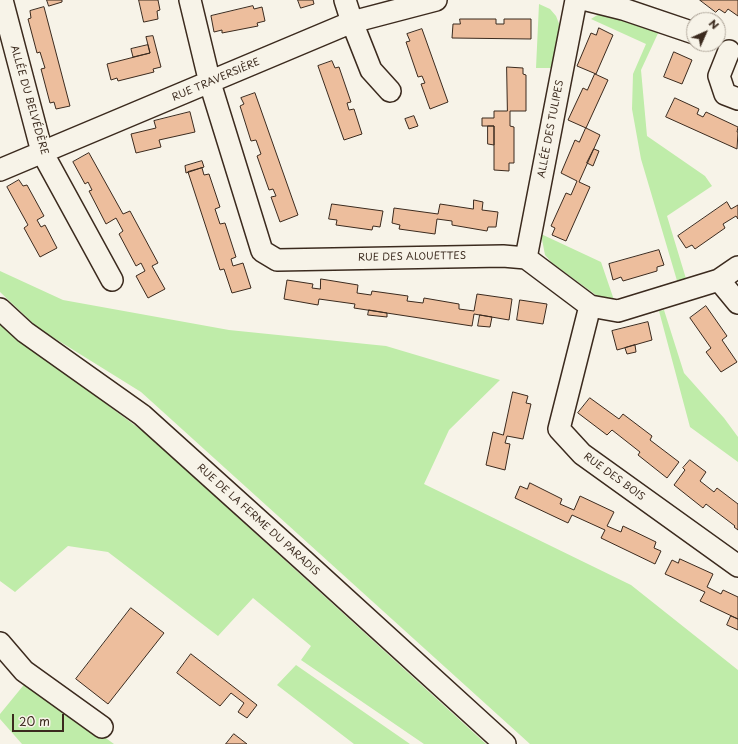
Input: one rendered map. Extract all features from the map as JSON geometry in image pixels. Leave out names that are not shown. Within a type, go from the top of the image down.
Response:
[{"type":"street","name":"ALLÉE DU BELVÉDÈRE","points":[[2,0],[42,152],[112,280]]},
{"type":"street","name":"RUE DES ALOUETTES","points":[[190,0],[210,83],[262,251],[277,260],[503,256],[526,258]]},
{"type":"street","points":[[345,0],[371,70],[390,91]]},
{"type":"street","name":"RUE TRAVERSIÈRE","points":[[0,170],[352,22],[436,0]]},
{"type":"street","name":"ALLÉE DES TULIPES","points":[[526,258],[576,0]]},
{"type":"street","points":[[587,0],[623,9],[686,30]]},
{"type":"street","points":[[728,50],[719,76],[725,94],[738,99]]},
{"type":"street","points":[[526,258],[590,306],[618,311],[719,280],[738,267]]},
{"type":"street","points":[[719,280],[738,303]]},
{"type":"street","name":"RUE DES BOIS","points":[[590,306],[559,429],[582,454],[738,566]]},
{"type":"street","name":"RUE DE LA FERME DU PARADIS","points":[[0,309],[25,332],[142,415],[505,744]]},
{"type":"street","points":[[0,643],[24,671],[102,727]]},
{"type":"green space","points":[[539,4],[550,9],[556,16],[560,26],[552,68],[536,68]]},
{"type":"green space","points":[[602,12],[660,29],[641,70],[647,136],[705,176],[712,186],[667,216],[687,282],[678,284],[641,159],[632,109],[633,74],[646,44],[591,19]]},
{"type":"green space","points":[[541,234],[601,262],[614,300],[600,298],[552,263],[545,255]]},
{"type":"green space","points":[[0,271],[63,300],[229,330],[386,346],[500,380],[449,430],[424,484],[631,585],[738,670],[738,744],[530,744],[141,392],[38,328],[0,292]]},
{"type":"green space","points":[[664,310],[684,373],[724,418],[738,437],[738,462],[690,427],[659,311]]},
{"type":"green space","points":[[0,320],[30,347],[149,436],[486,744],[424,744],[301,660],[311,646],[253,598],[218,636],[108,552],[68,546],[15,592],[0,581]]},
{"type":"green space","points":[[296,665],[410,744],[354,744],[277,685]]},
{"type":"green space","points":[[27,681],[114,744],[22,744],[0,719],[0,714]]},
{"type":"building","points":[[47,0],[62,0],[62,2],[49,6]]},
{"type":"building","points":[[139,0],[158,0],[160,10],[157,11],[158,19],[144,22]]},
{"type":"building","points":[[298,0],[313,0],[314,4],[301,8]]},
{"type":"building","points":[[700,0],[738,0],[738,16],[728,9],[726,12],[719,9],[716,12]]},
{"type":"building","points":[[253,6],[254,9],[262,7],[265,21],[257,23],[258,26],[222,33],[222,30],[214,32],[211,16]]},
{"type":"building","points":[[44,7],[70,106],[56,109],[54,102],[50,103],[41,69],[45,68],[40,52],[37,53],[28,19],[31,18],[30,11]]},
{"type":"building","points":[[460,19],[496,19],[496,24],[504,24],[504,19],[531,19],[531,39],[452,38],[453,24],[460,24]]},
{"type":"building","points":[[599,28],[613,35],[596,74],[577,66],[591,33],[596,35]]},
{"type":"building","points":[[422,29],[448,102],[430,109],[421,84],[425,83],[422,76],[418,77],[406,42],[410,41],[407,34]]},
{"type":"building","points":[[153,36],[161,67],[153,69],[154,72],[118,81],[117,78],[111,80],[107,64],[150,53],[146,37]]},
{"type":"building","points":[[148,45],[150,53],[133,57],[131,49]]},
{"type":"building","points":[[674,52],[692,60],[682,84],[664,77]]},
{"type":"building","points":[[332,61],[335,68],[339,67],[351,102],[347,103],[349,110],[354,109],[362,134],[344,140],[318,66]]},
{"type":"building","points":[[507,67],[523,68],[523,74],[526,75],[526,111],[510,111],[510,126],[514,127],[514,163],[509,163],[509,171],[494,170],[494,126],[482,126],[482,118],[494,118],[494,111],[507,111]]},
{"type":"building","points":[[595,74],[608,80],[586,128],[568,120],[583,88],[587,90]]},
{"type":"building","points":[[255,93],[298,215],[280,222],[271,197],[276,196],[273,189],[269,190],[257,156],[261,154],[256,140],[251,141],[240,106],[244,104],[241,98]]},
{"type":"building","points":[[675,98],[699,109],[697,114],[703,117],[706,112],[738,127],[737,149],[666,117]]},
{"type":"building","points":[[190,112],[195,132],[159,140],[161,147],[136,153],[131,134],[156,128],[154,121]]},
{"type":"building","points":[[414,116],[418,126],[409,129],[405,119]]},
{"type":"building","points":[[488,126],[494,126],[494,145],[488,144]]},
{"type":"building","points":[[586,128],[600,135],[579,182],[590,187],[566,241],[552,235],[555,228],[551,226],[566,193],[571,195],[577,181],[561,173],[575,140],[579,142]]},
{"type":"building","points":[[594,149],[599,151],[593,166],[587,163]]},
{"type":"building","points":[[89,153],[123,214],[130,211],[158,263],[152,266],[165,289],[148,298],[136,276],[145,271],[141,263],[136,266],[119,234],[123,231],[116,218],[106,224],[89,191],[92,190],[88,182],[85,184],[73,162]]},
{"type":"building","points":[[202,161],[204,167],[186,173],[185,166]]},
{"type":"building","points":[[202,168],[204,175],[209,174],[220,207],[215,209],[220,224],[225,223],[236,257],[231,259],[233,266],[243,263],[251,288],[232,293],[224,269],[220,270],[188,172]]},
{"type":"building","points":[[19,180],[23,186],[27,185],[44,216],[37,220],[41,227],[45,225],[57,248],[40,257],[24,228],[28,225],[7,187]]},
{"type":"building","points":[[474,200],[483,202],[482,210],[498,212],[496,227],[488,227],[487,231],[452,225],[452,221],[437,219],[435,234],[399,229],[400,225],[392,223],[394,208],[438,214],[440,204],[473,209]]},
{"type":"building","points":[[727,202],[731,209],[738,205],[738,219],[736,216],[723,224],[725,228],[695,249],[692,245],[686,248],[678,236]]},
{"type":"building","points":[[332,204],[383,211],[380,227],[373,226],[372,230],[336,225],[337,220],[329,219]]},
{"type":"building","points":[[659,250],[664,265],[657,267],[657,271],[623,281],[621,277],[613,280],[609,264]]},
{"type":"building","points":[[321,279],[358,285],[357,293],[371,295],[372,291],[408,296],[407,301],[423,303],[424,298],[459,304],[459,309],[474,311],[477,294],[512,299],[509,320],[474,314],[472,326],[354,308],[355,304],[319,299],[318,305],[284,299],[287,280],[313,284],[312,288],[320,289]]},
{"type":"building","points":[[520,300],[547,304],[543,324],[517,320]]},
{"type":"building","points":[[706,306],[727,336],[722,340],[737,362],[721,372],[706,352],[711,348],[690,318]]},
{"type":"building","points":[[369,310],[387,313],[387,317],[368,315]]},
{"type":"building","points":[[480,315],[492,317],[490,327],[478,326]]},
{"type":"building","points":[[648,322],[652,340],[617,350],[612,331]]},
{"type":"building","points":[[635,345],[636,352],[627,354],[625,348]]},
{"type":"building","points":[[513,392],[528,396],[526,403],[531,404],[523,439],[507,436],[505,443],[510,444],[505,470],[486,465],[493,432],[503,435]]},
{"type":"building","points":[[590,398],[619,419],[623,414],[652,436],[650,440],[679,462],[667,478],[638,455],[640,452],[612,430],[607,435],[578,413]]},
{"type":"building","points":[[690,460],[706,472],[700,481],[714,492],[717,488],[738,504],[738,530],[734,527],[735,526],[706,504],[703,508],[674,485],[685,470],[683,468]]},
{"type":"building","points":[[530,483],[562,499],[560,504],[574,510],[580,496],[614,512],[607,526],[621,532],[623,526],[656,542],[654,548],[661,551],[655,564],[601,538],[605,530],[572,515],[568,523],[515,498],[520,486],[527,489]]},
{"type":"building","points":[[680,559],[713,574],[707,587],[721,594],[723,590],[738,597],[738,619],[700,601],[705,592],[665,574],[672,560],[678,563]]},
{"type":"building","points":[[131,608],[164,633],[108,704],[76,679]]},
{"type":"building","points":[[731,616],[738,619],[738,630],[727,625]]},
{"type":"building","points":[[191,654],[257,705],[247,718],[238,712],[244,703],[231,693],[220,706],[177,673]]},
{"type":"building","points":[[234,734],[247,744],[226,744]]}]
